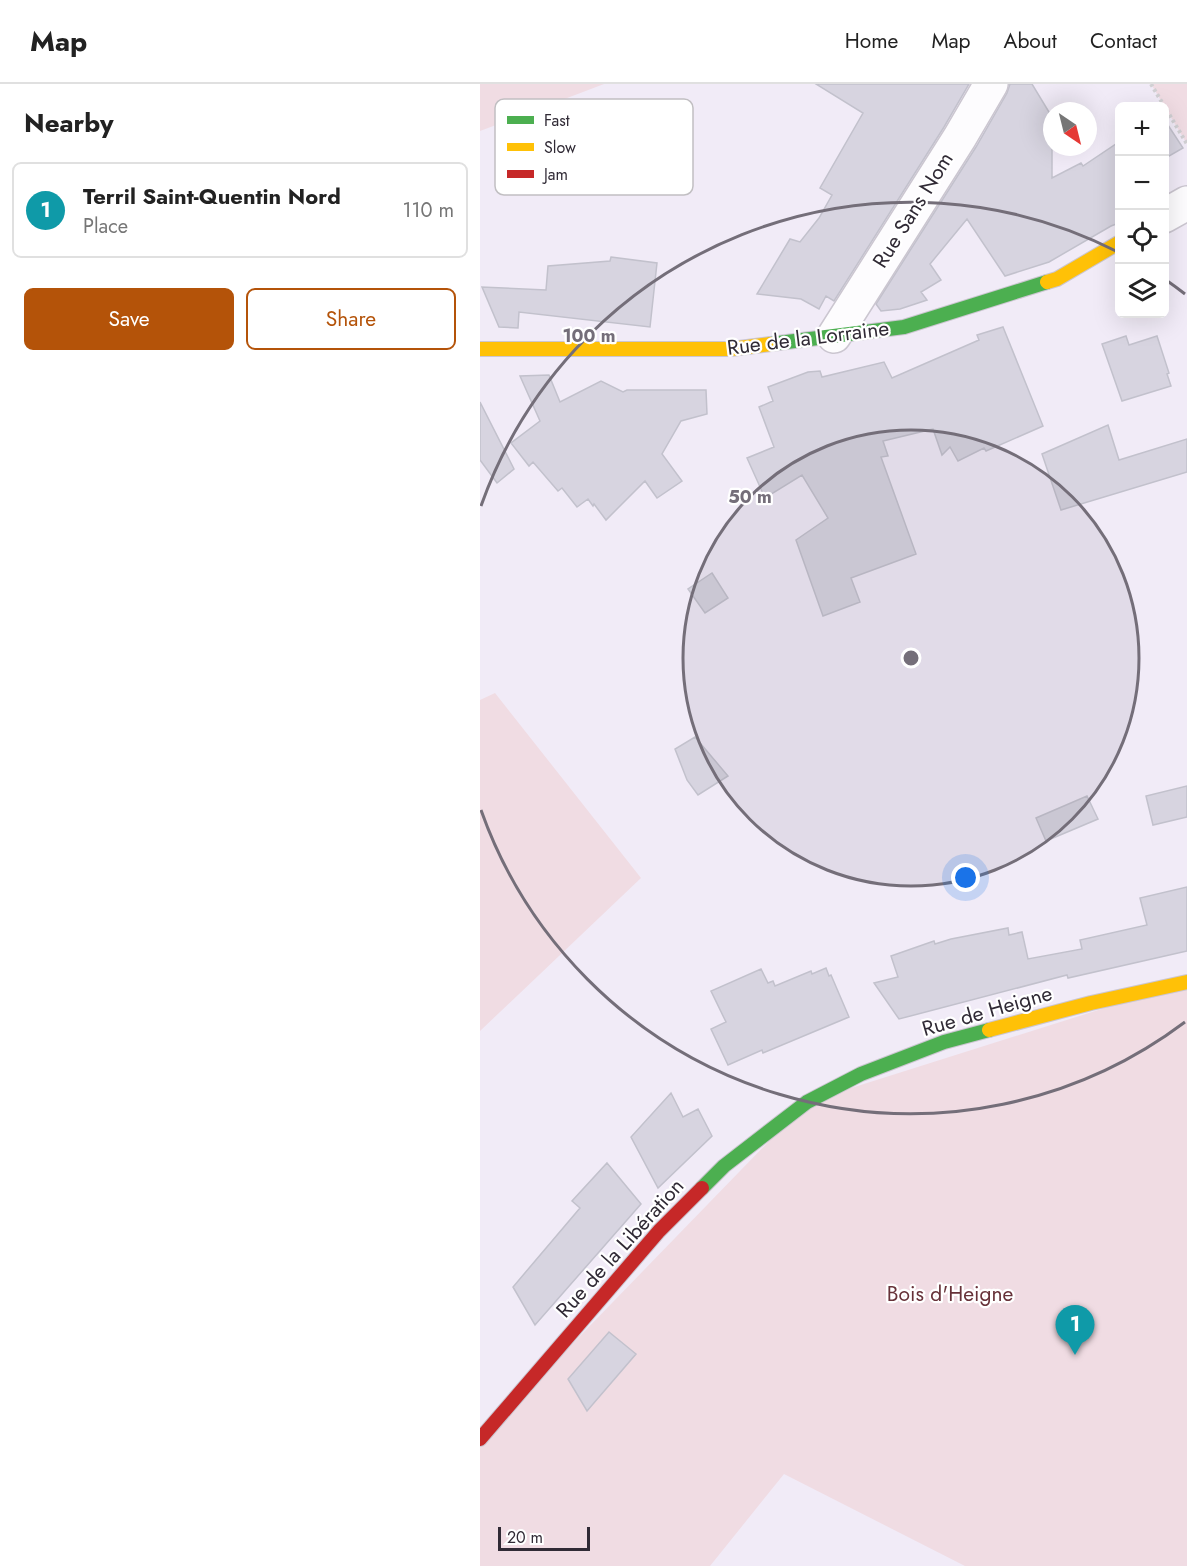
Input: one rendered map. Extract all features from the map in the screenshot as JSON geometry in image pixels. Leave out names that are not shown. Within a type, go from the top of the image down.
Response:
[{"type":"street","name":"Rue Sans Nom","points":[[834,336],[991,84]]},
{"type":"street","points":[[1169,213],[1187,203]]},
{"type":"street","name":"Rue de la Lorraine","points":[[480,349],[730,349],[903,327],[1056,279],[1115,244]]},
{"type":"street","name":"Rue de Heigne","points":[[807,1102],[861,1074],[944,1042],[1091,1003],[1187,982]]},
{"type":"street","name":"Rue de la Libération","points":[[480,1439],[659,1231],[724,1166],[807,1102]]},
{"type":"path","points":[[1151,84],[1187,144]]},
{"type":"green space","points":[[480,84],[604,84],[564,99],[495,99],[495,125],[480,131]]},
{"type":"green space","points":[[1151,84],[1187,84],[1187,144],[1169,114],[1169,102],[1162,102]]},
{"type":"green space","points":[[495,693],[641,878],[480,1031],[480,700]]},
{"type":"green space","name":"Bois d'Heigne","points":[[1187,982],[1187,1566],[965,1566],[784,1474],[710,1566],[480,1566],[480,1439],[807,1102]]},
{"type":"building","points":[[816,84],[969,84],[834,301],[826,296],[819,309],[801,299],[757,294],[790,239],[800,242],[819,218],[832,195],[820,188],[863,113]]},
{"type":"building","points":[[1010,84],[1032,84],[1043,102],[1043,156],[1052,156],[1052,178],[1081,163],[1083,166],[1115,145],[1115,224],[1049,262],[1005,276],[967,219],[930,264],[941,280],[921,292],[927,300],[900,309],[881,311],[876,304],[976,147]]},
{"type":"building","points":[[1169,127],[1183,148],[1169,156]]},
{"type":"building","points":[[611,257],[657,263],[650,327],[519,312],[518,328],[499,327],[482,287],[546,290],[548,266],[610,261]]},
{"type":"building","points":[[1003,327],[1043,426],[986,451],[984,448],[958,461],[950,447],[942,455],[933,429],[883,441],[888,456],[881,457],[916,554],[851,578],[860,602],[823,616],[796,540],[828,518],[802,475],[765,498],[747,458],[774,447],[759,407],[773,401],[768,387],[808,372],[820,371],[822,377],[884,362],[892,378],[979,340],[977,335]]},
{"type":"building","points":[[1126,336],[1129,345],[1157,336],[1171,386],[1122,401],[1102,344]]},
{"type":"building","points":[[549,375],[560,402],[601,381],[623,392],[627,390],[706,390],[707,414],[681,421],[662,454],[682,481],[657,498],[645,481],[606,520],[588,499],[577,507],[562,488],[558,491],[533,462],[529,466],[511,443],[540,421],[520,376]]},
{"type":"building","points":[[480,402],[514,469],[497,483],[480,460]]},
{"type":"building","points":[[1108,425],[1119,460],[1187,439],[1187,472],[1061,510],[1042,454]]},
{"type":"building","points":[[712,573],[728,598],[705,613],[688,589]]},
{"type":"building","points":[[695,737],[728,776],[698,795],[687,780],[675,749]]},
{"type":"building","points":[[1187,786],[1187,817],[1153,825],[1146,796]]},
{"type":"building","points":[[1087,796],[1098,819],[1046,841],[1036,818]]},
{"type":"building","points":[[1187,887],[1187,951],[1068,978],[1067,975],[899,1019],[874,983],[898,977],[891,956],[934,941],[935,944],[1008,928],[1009,935],[1022,932],[1028,959],[1082,949],[1080,940],[1147,925],[1140,898]]},
{"type":"building","points":[[826,968],[849,1017],[728,1065],[711,1029],[726,1022],[711,991],[761,969],[768,983],[773,981],[775,986],[811,971],[812,974]]},
{"type":"building","points":[[671,1093],[683,1117],[698,1109],[712,1136],[658,1188],[631,1137]]},
{"type":"building","points":[[607,1163],[641,1204],[535,1325],[513,1287],[580,1208],[572,1201]]},
{"type":"building","points":[[609,1332],[636,1354],[587,1411],[568,1379]]},
{"type":"traffic: fast","points":[[771,344],[904,327],[1047,282]]},
{"type":"traffic: fast","points":[[702,1188],[724,1166],[807,1102],[861,1074],[944,1042],[989,1030]]},
{"type":"traffic: slow","points":[[1047,282],[1057,279],[1115,245]]},
{"type":"traffic: slow","points":[[480,349],[731,349],[771,344]]},
{"type":"traffic: slow","points":[[989,1030],[1091,1003],[1187,982]]},
{"type":"traffic: jam","points":[[480,1439],[659,1231],[702,1188]]},
{"type":"place","name":"Terril Saint-Quentin Nord","points":[[1075,1355]]}]
